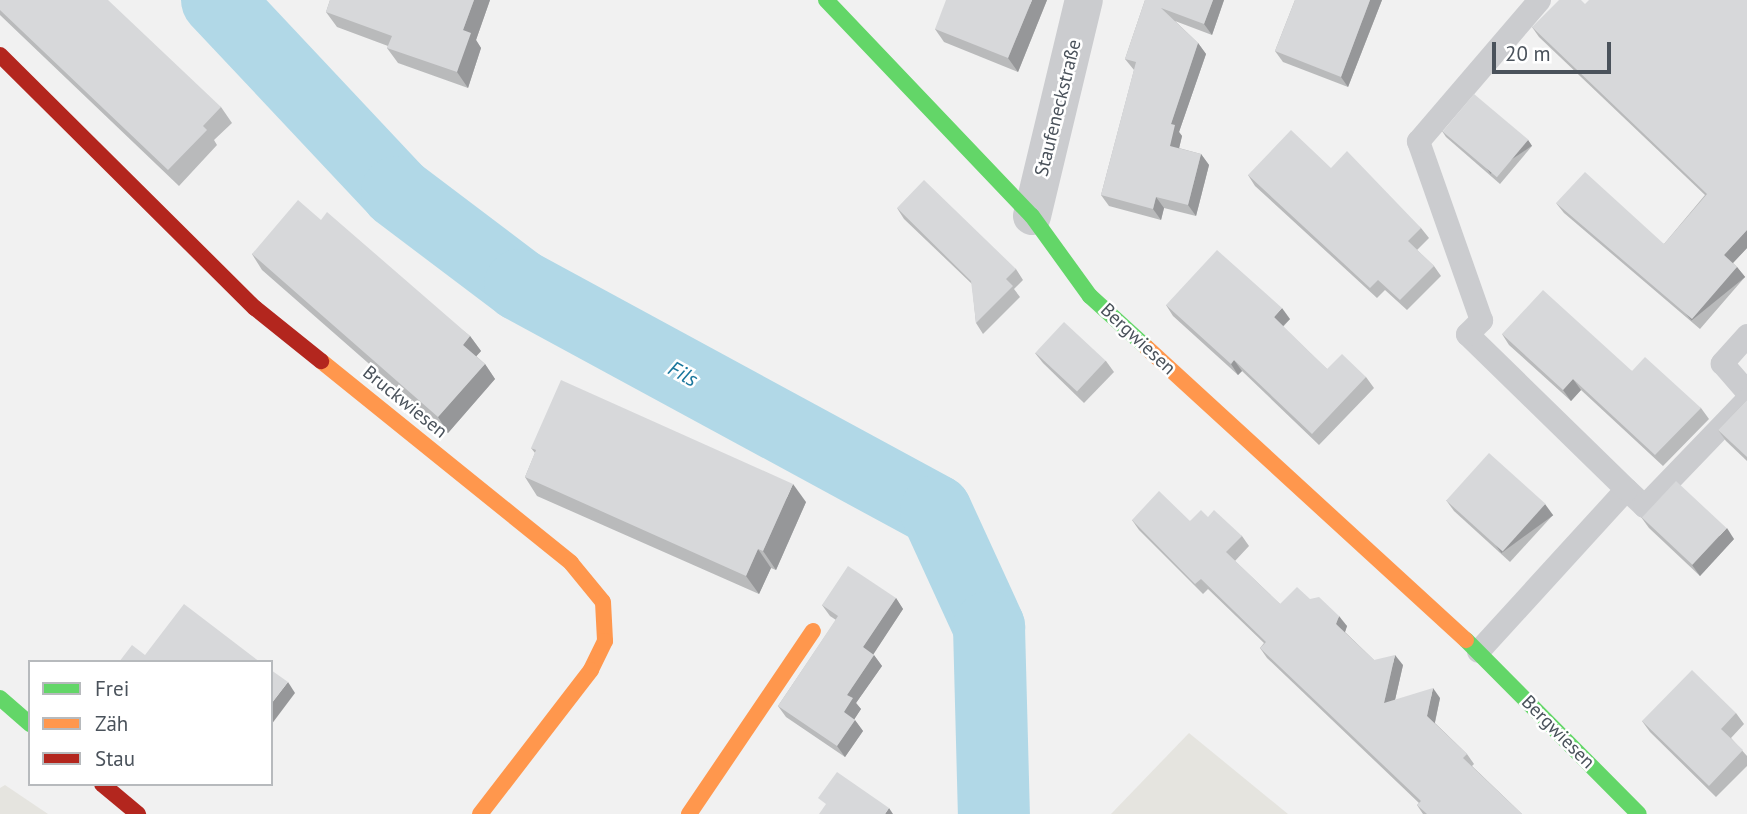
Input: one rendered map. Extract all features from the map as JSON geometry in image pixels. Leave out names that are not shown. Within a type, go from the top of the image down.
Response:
[{"type":"street","name":"Bergwiesen","points":[[826,0],[1032,216],[1090,296],[1478,651],[1639,814]]},
{"type":"street","name":"Staufeneckstraße","points":[[1032,216],[1084,0]]},
{"type":"street","name":"Bruckwiesen","points":[[0,55],[255,308],[571,563],[603,602],[605,641],[591,670],[480,814]]},
{"type":"street","points":[[689,814],[813,631]]},
{"type":"street","points":[[0,698],[28,722]]},
{"type":"street","points":[[104,786],[138,814]]},
{"type":"lane","points":[[1527,4],[1502,41],[1419,141],[1481,320],[1468,334],[1643,506],[1747,399]]},
{"type":"lane","points":[[1747,335],[1722,363],[1747,392]]},
{"type":"lane","points":[[1478,651],[1626,489]]},
{"type":"shaded area","points":[[1189,733],[1288,814],[1111,814]]},
{"type":"shaded area","points":[[5,785],[48,814],[0,814],[0,788]]},
{"type":"building","points":[[0,0],[108,0],[221,107],[203,126],[207,130],[168,170],[0,10]]},
{"type":"building","points":[[330,0],[474,0],[463,30],[471,33],[457,72],[387,48],[392,36],[326,12]]},
{"type":"building","points":[[946,0],[1032,0],[1008,58],[935,29]]},
{"type":"building","points":[[1145,0],[1213,0],[1204,24],[1161,8],[1198,43],[1171,124],[1175,125],[1170,146],[1201,154],[1188,205],[1156,197],[1153,209],[1101,195],[1136,62],[1125,59]]},
{"type":"building","points":[[1295,0],[1370,0],[1341,77],[1275,51]]},
{"type":"building","points":[[1559,0],[1581,0],[1585,4],[1589,0],[1747,0],[1747,230],[1724,255],[1737,267],[1692,319],[1556,203],[1585,172],[1664,244],[1707,194],[1532,27]]},
{"type":"building","points":[[1474,94],[1528,140],[1497,177],[1443,132]]},
{"type":"building","points":[[1291,130],[1331,168],[1347,151],[1421,228],[1408,241],[1434,266],[1400,300],[1378,280],[1370,288],[1248,175]]},
{"type":"building","points":[[924,180],[1016,269],[1006,279],[1013,286],[976,323],[971,281],[897,208]]},
{"type":"building","points":[[298,200],[321,220],[327,212],[470,336],[463,345],[485,364],[438,417],[252,254]]},
{"type":"building","points":[[1217,250],[1282,308],[1274,317],[1327,369],[1342,354],[1366,377],[1312,434],[1234,360],[1231,364],[1166,305]]},
{"type":"building","points":[[1543,290],[1632,371],[1645,357],[1701,408],[1655,455],[1573,379],[1563,390],[1502,334]]},
{"type":"building","points":[[1064,322],[1106,361],[1077,392],[1035,353]]},
{"type":"building","points":[[561,380],[793,484],[763,551],[758,549],[746,576],[525,477],[536,450],[531,448]]},
{"type":"building","points":[[1747,400],[1747,457],[1718,430]]},
{"type":"building","points":[[1489,453],[1545,504],[1503,551],[1446,501]]},
{"type":"building","points":[[1676,481],[1726,528],[1692,565],[1642,518]]},
{"type":"building","points":[[1159,491],[1190,521],[1201,510],[1208,517],[1214,510],[1242,536],[1226,552],[1280,604],[1297,587],[1310,599],[1319,597],[1339,616],[1336,624],[1374,660],[1395,655],[1384,703],[1433,688],[1427,716],[1467,754],[1463,758],[1522,814],[1427,814],[1417,805],[1421,801],[1260,648],[1266,642],[1201,579],[1195,584],[1132,520]]},
{"type":"building","points":[[848,566],[896,598],[863,647],[874,655],[847,695],[853,698],[844,712],[855,720],[837,746],[778,706],[838,616],[822,605]]},
{"type":"building","points":[[184,604],[257,660],[121,660],[132,645],[145,655]]},
{"type":"building","points":[[1692,670],[1736,713],[1721,729],[1743,750],[1709,786],[1642,721]]},
{"type":"building","points":[[273,671],[288,682],[273,701]]},
{"type":"building","points":[[837,772],[889,808],[885,814],[819,814],[826,804],[818,798]]},
{"type":"waterway","name":"Fils","points":[[217,0],[397,192],[520,285],[936,511],[989,627],[994,814]]},
{"type":"traffic: fast","points":[[826,0],[1032,216],[1090,296],[1146,347]]},
{"type":"traffic: fast","points":[[1466,640],[1639,814]]},
{"type":"traffic: fast","points":[[0,698],[28,722]]},
{"type":"traffic: slow","points":[[1146,347],[1466,640]]},
{"type":"traffic: slow","points":[[321,361],[571,563],[603,602],[605,641],[591,670],[480,814]]},
{"type":"traffic: slow","points":[[689,814],[813,631]]},
{"type":"traffic: jam","points":[[0,55],[255,308],[321,361]]},
{"type":"traffic: jam","points":[[104,786],[138,814]]}]
